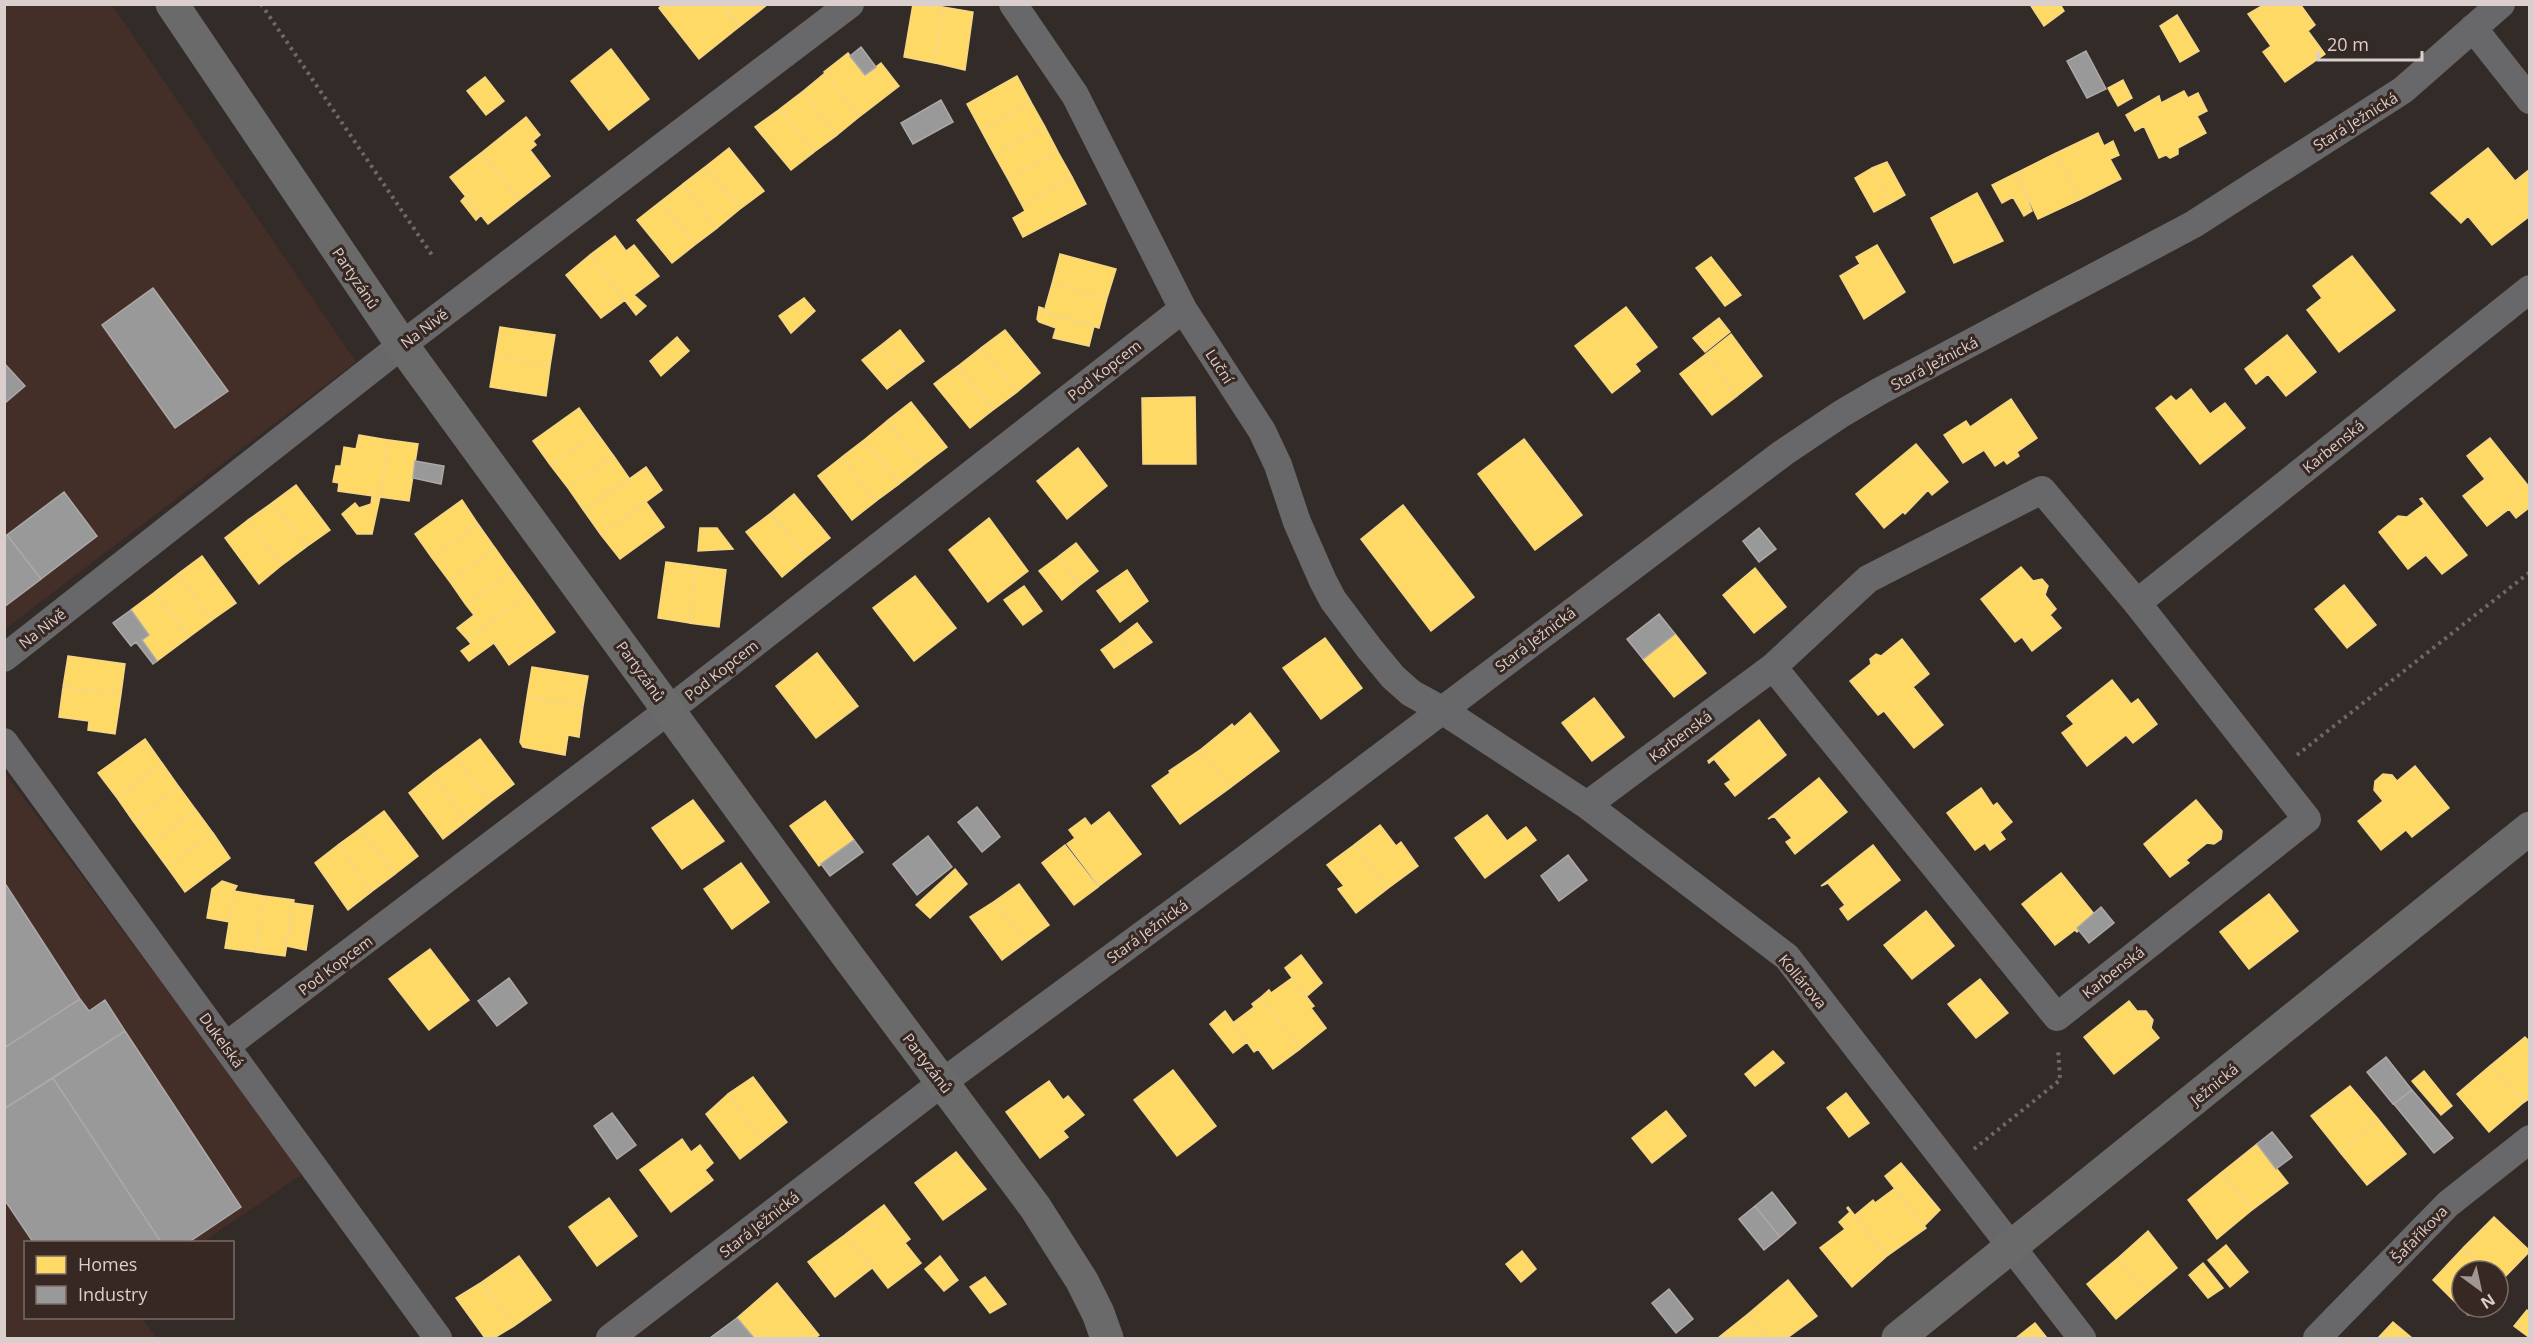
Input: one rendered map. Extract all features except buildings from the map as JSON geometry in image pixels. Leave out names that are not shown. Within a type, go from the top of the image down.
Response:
[{"type":"street","name":"Partyzánů","points":[[172,4],[402,345],[1058,1241],[1082,1281],[1107,1338]]},
{"type":"street","name":"Na Nivě","points":[[4,658],[402,345],[850,4]]},
{"type":"street","name":"Luční","points":[[1013,4],[1075,95],[1183,309],[1262,432],[1278,465],[1312,558],[1333,600],[1393,677],[1411,693],[1442,710]]},
{"type":"street","name":"Stará Ježnická","points":[[610,1338],[943,1082],[1244,860],[1783,453],[1841,414],[2194,224],[2403,90],[2501,4]]},
{"type":"street","points":[[2473,28],[2529,100]]},
{"type":"street","name":"Karbenská","points":[[2137,603],[2529,289]]},
{"type":"street","name":"Pod Kopcem","points":[[226,1047],[669,710],[1183,309]]},
{"type":"street","name":"Karbenská","points":[[1587,805],[1773,667],[1868,579],[2042,490],[2137,603],[2307,819],[2057,1017]]},
{"type":"street","points":[[1773,667],[2057,1017]]},
{"type":"street","name":"Kollárova","points":[[1442,710],[1587,805],[1787,957],[2010,1248],[2082,1338]]},
{"type":"street","name":"Dukelská","points":[[4,742],[438,1338]]},
{"type":"street","name":"Ježnická","points":[[1898,1338],[2529,828]]},
{"type":"street","name":"Šafaříkova","points":[[2318,1338],[2448,1203],[2529,1139]]},
{"type":"path","points":[[261,4],[432,255]]},
{"type":"path","points":[[2272,774],[2529,572]]},
{"type":"path","points":[[1949,1169],[2060,1080],[2057,1017]]},
{"type":"shaded area","points":[[5,5],[112,5],[356,362],[5,629]]},
{"type":"shaded area","points":[[4,772],[304,1173],[204,1241],[24,1241],[24,1319],[143,1319],[156,1338],[5,1338]]}]
